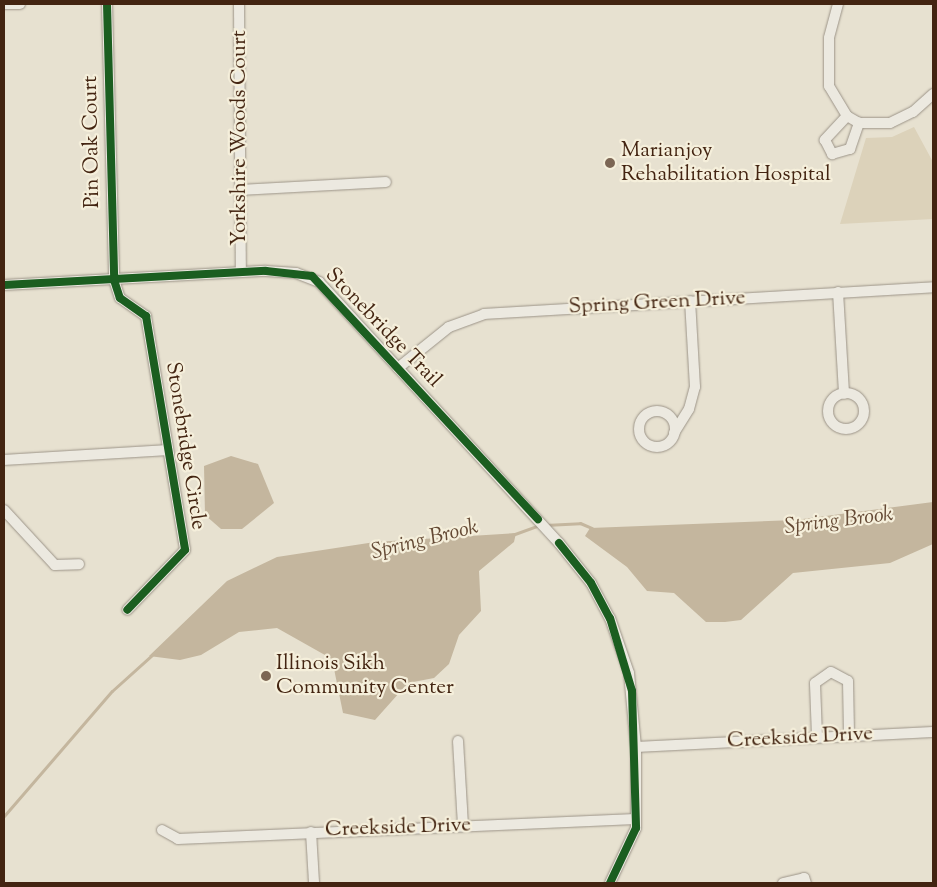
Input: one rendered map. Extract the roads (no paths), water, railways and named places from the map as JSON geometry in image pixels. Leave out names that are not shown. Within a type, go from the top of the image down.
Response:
[{"type":"street","points":[[4,4],[20,4]]},
{"type":"street","name":"Pin Oak Court","points":[[107,4],[114,280]]},
{"type":"street","name":"Yorkshire Woods Court","points":[[239,4],[241,272]]},
{"type":"street","points":[[838,4],[829,38],[830,86],[847,116],[859,123],[902,119],[933,94]]},
{"type":"street","points":[[847,116],[825,140],[832,154],[850,149],[859,123]]},
{"type":"street","points":[[240,190],[386,182]]},
{"type":"street","name":"Stonebridge Trail","points":[[4,285],[241,272],[279,271],[312,276],[560,543],[591,583],[617,635],[632,691],[636,746],[636,819],[624,859],[610,883]]},
{"type":"street","name":"Stonebridge Circle","points":[[114,280],[120,298],[146,316],[185,550],[126,610]]},
{"type":"street","name":"Spring Green Drive","points":[[398,368],[449,327],[484,314],[933,287]]},
{"type":"street","points":[[838,292],[844,394]]},
{"type":"street","points":[[674,433],[689,409],[695,387],[690,301]]},
{"type":"street","name":"Stonebridge Circle","points":[[4,460],[168,450]]},
{"type":"street","points":[[4,510],[55,565],[79,564]]},
{"type":"street","points":[[816,736],[815,683],[831,672],[848,681],[849,735]]},
{"type":"street","name":"Creekside Drive","points":[[636,746],[816,736],[933,732]]},
{"type":"street","points":[[458,741],[463,826]]},
{"type":"street","name":"Creekside Drive","points":[[162,830],[178,839],[636,819]]},
{"type":"street","points":[[311,832],[314,883]]},
{"type":"street","points":[[783,883],[805,881]]},
{"type":"water","points":[[231,456],[258,464],[274,503],[242,529],[221,529],[205,515],[204,466]]},
{"type":"water","points":[[933,502],[933,544],[890,563],[793,573],[741,620],[725,622],[706,622],[674,593],[647,591],[627,567],[585,536],[590,528],[795,520]]},
{"type":"water","points":[[516,533],[514,542],[479,571],[481,611],[459,635],[449,664],[434,678],[408,683],[375,720],[343,713],[332,659],[277,628],[239,632],[201,655],[180,660],[149,656],[227,581],[277,557],[375,542]]},
{"type":"waterway","name":"Spring Brook","points":[[545,525],[580,523],[592,528]]},
{"type":"waterway","name":"Spring Brook","points":[[512,535],[539,525]]},
{"type":"waterway","name":"Spring Brook","points":[[4,816],[112,691],[152,655]]},
{"type":"place","name":"Marianjoy Rehabilitation Hospital","points":[[610,163]]},
{"type":"place","name":"Illinois Sikh Community Center","points":[[266,676]]}]
